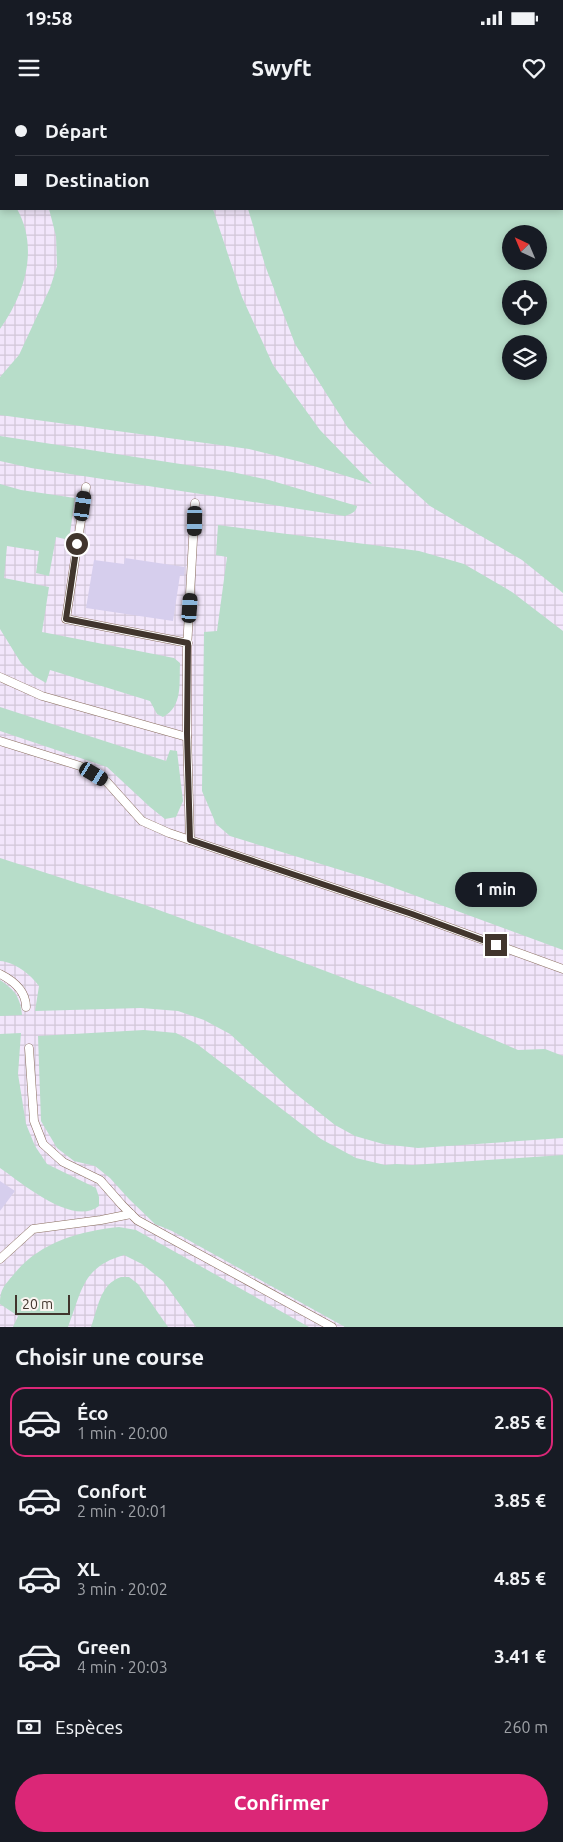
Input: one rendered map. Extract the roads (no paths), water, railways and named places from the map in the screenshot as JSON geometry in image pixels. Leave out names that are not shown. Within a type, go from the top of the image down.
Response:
[{"type":"lane","points":[[86,487],[66,619],[188,643]]},
{"type":"lane","points":[[190,840],[187,737],[188,643],[195,503]]},
{"type":"lane","points":[[0,677],[42,696],[187,737]]},
{"type":"lane","points":[[0,741],[80,766],[107,782],[142,821],[169,833],[412,914],[563,969]]},
{"type":"lane","points":[[0,974],[14,981],[26,998],[26,1007]]},
{"type":"lane","points":[[29,1048],[34,1121],[43,1144],[62,1162],[100,1180],[137,1220],[332,1327]]},
{"type":"lane","points":[[0,1259],[33,1229],[131,1214]]}]
